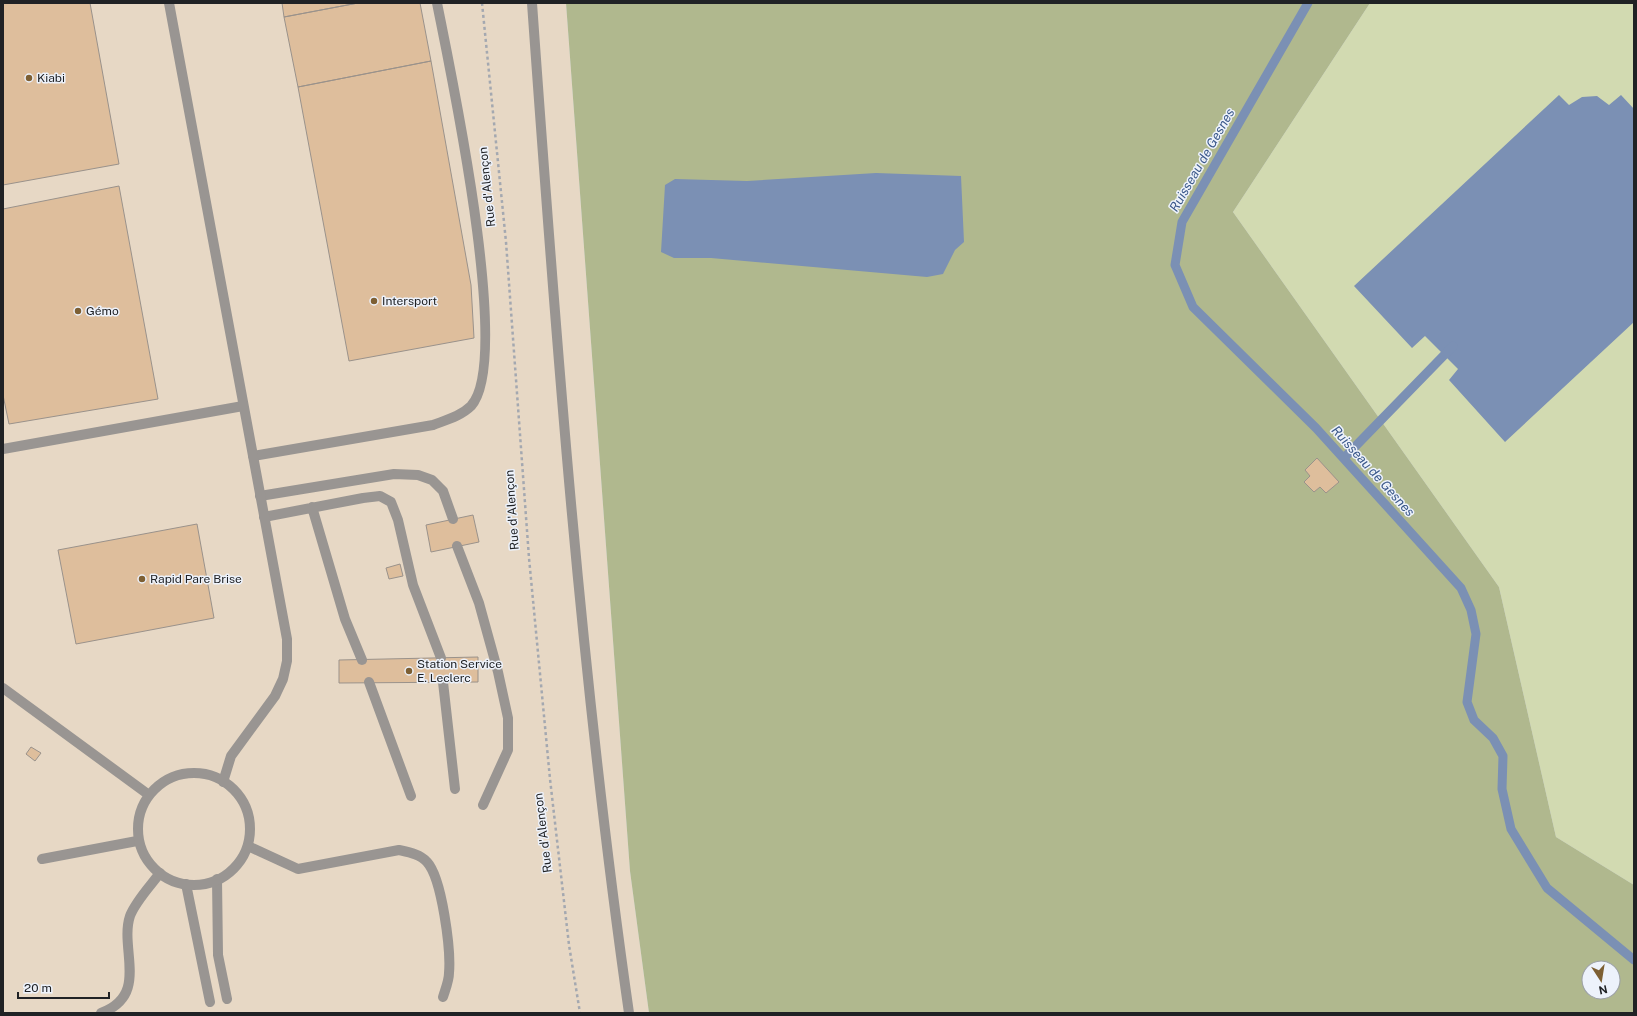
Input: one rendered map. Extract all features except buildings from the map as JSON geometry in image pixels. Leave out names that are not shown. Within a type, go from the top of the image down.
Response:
[{"type":"street","points":[[169,3],[243,406],[288,639],[287,661],[283,679],[275,696],[231,756],[223,782]]},
{"type":"street","points":[[253,456],[433,425],[454,418],[471,406],[479,392],[484,377],[486,357],[482,283],[471,182],[437,3]]},
{"type":"street","points":[[532,3],[560,393],[610,882],[629,1013]]},
{"type":"street","points":[[3,448],[243,406]]},
{"type":"street","points":[[260,496],[394,474],[418,475],[432,480],[443,491],[453,519]]},
{"type":"street","points":[[264,516],[380,496],[391,502],[398,520],[413,585],[441,658]]},
{"type":"street","points":[[312,507],[344,619],[362,660]]},
{"type":"street","points":[[458,546],[479,603],[498,672],[508,718],[508,750],[483,805]]},
{"type":"street","points":[[369,682],[411,796]]},
{"type":"street","points":[[442,682],[455,789]]},
{"type":"street","points":[[3,688],[149,796]]},
{"type":"street","points":[[182,772],[212,774],[223,782],[236,790],[250,817],[248,846],[232,871],[217,879],[205,885],[176,883],[151,867],[137,841],[139,811],[155,786],[182,772]]},
{"type":"street","points":[[42,858],[137,841]]},
{"type":"street","points":[[248,846],[298,869],[399,850],[413,853],[427,862],[436,879],[446,924],[450,974],[443,997]]},
{"type":"street","points":[[101,1013],[115,1006],[127,991],[130,978],[128,927],[130,916],[133,908],[160,873]]},
{"type":"street","points":[[217,879],[218,955],[227,999]]},
{"type":"street","points":[[186,884],[210,1002]]},
{"type":"path","name":"Rue d'Alençon","points":[[482,3],[506,242],[529,558],[550,779],[569,945],[580,1013]]},
{"type":"shaded area","points":[[3,3],[566,3],[630,871],[649,1013],[3,1013]]},
{"type":"green space","points":[[566,3],[1370,3],[1233,212],[1499,587],[1556,837],[1634,885],[1634,1013],[649,1013],[630,871]]},
{"type":"green space","points":[[1370,3],[1634,3],[1634,885],[1556,837],[1499,587],[1233,212]]},
{"type":"water","points":[[1559,95],[1569,105],[1582,97],[1597,96],[1609,105],[1621,95],[1634,109],[1634,322],[1505,442],[1449,380],[1458,369],[1425,336],[1412,348],[1354,286]]},
{"type":"water","points":[[876,173],[961,176],[964,242],[955,250],[943,274],[927,277],[711,258],[674,258],[661,252],[665,185],[675,179],[747,181]]},
{"type":"waterway","name":"Ruisseau de Gesnes","points":[[1308,3],[1182,222],[1175,265],[1193,307],[1316,428],[1461,588],[1471,610],[1476,634],[1467,702],[1474,720],[1493,738],[1503,756],[1502,789],[1511,829],[1547,888],[1634,960]]},
{"type":"waterway","points":[[1344,458],[1453,346]]},
{"type":"place","name":"Kiabi","points":[[29,78]]},
{"type":"place","name":"Intersport","points":[[374,301]]},
{"type":"place","name":"Gémo","points":[[78,311]]},
{"type":"place","name":"Rapid Pare Brise","points":[[142,579]]},
{"type":"place","name":"Station Service E. Leclerc","points":[[409,671]]}]
